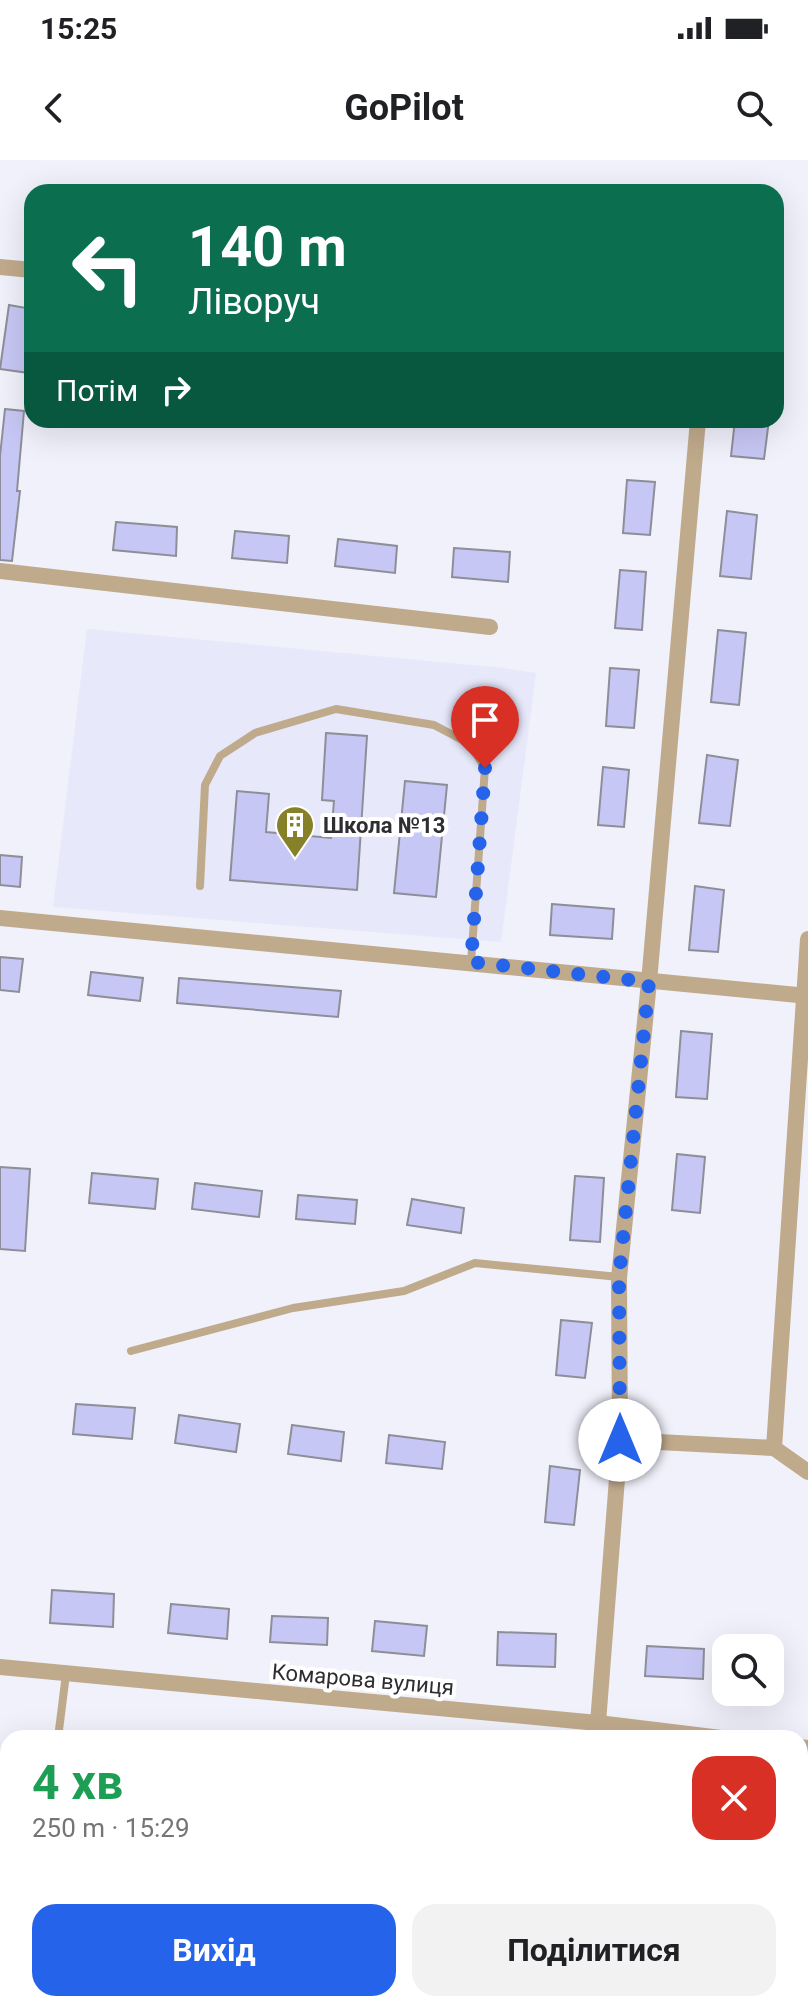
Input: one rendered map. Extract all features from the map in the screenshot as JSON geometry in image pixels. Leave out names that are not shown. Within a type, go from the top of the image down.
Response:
[{"type":"street","points":[[0,267],[24,269]]},
{"type":"street","points":[[598,1723],[620,1440],[619,1278],[649,982],[697,428]]},
{"type":"street","points":[[0,571],[490,627]]},
{"type":"street","points":[[0,918],[806,996]]},
{"type":"street","points":[[774,1448],[808,939]]},
{"type":"street","points":[[620,1440],[774,1448],[808,1472]]},
{"type":"street","name":"Комарова вулиця","points":[[0,1667],[655,1730]]},
{"type":"lane","points":[[200,886],[205,785],[220,756],[255,733],[336,709],[434,725],[470,744],[485,768],[471,962]]},
{"type":"lane","points":[[131,1351],[293,1308],[404,1291],[475,1263],[619,1278]]},
{"type":"lane","points":[[59,1730],[66,1674]]},
{"type":"shaded area","points":[[87,629],[536,673],[501,942],[53,907]]},
{"type":"building","points":[[9,305],[24,308],[24,372],[0,369]]},
{"type":"building","points":[[5,409],[24,411],[12,561],[0,560],[0,456]]},
{"type":"building","points":[[734,428],[768,428],[764,459],[731,456]]},
{"type":"building","points":[[627,480],[655,482],[650,535],[623,533]]},
{"type":"building","points":[[727,511],[757,515],[751,579],[720,576]]},
{"type":"building","points":[[116,522],[177,527],[176,556],[113,550]]},
{"type":"building","points":[[235,531],[289,536],[287,563],[232,558]]},
{"type":"building","points":[[338,539],[397,546],[395,573],[335,566]]},
{"type":"building","points":[[454,548],[510,552],[508,582],[452,577]]},
{"type":"building","points":[[620,570],[646,572],[642,630],[615,628]]},
{"type":"building","points":[[718,630],[746,633],[739,705],[711,702]]},
{"type":"building","points":[[610,668],[639,670],[634,728],[606,726]]},
{"type":"building","name":"Школа №13","points":[[326,733],[367,736],[357,890],[230,880],[237,791],[269,794],[266,832],[331,838],[334,801],[322,800]]},
{"type":"building","points":[[707,755],[738,760],[730,826],[699,823]]},
{"type":"building","points":[[603,767],[629,770],[624,827],[598,825]]},
{"type":"building","points":[[405,781],[447,785],[436,897],[394,893]]},
{"type":"building","points":[[0,855],[22,857],[20,887],[0,885]]},
{"type":"building","points":[[695,886],[724,890],[718,952],[689,950]]},
{"type":"building","points":[[552,904],[614,909],[612,939],[550,935]]},
{"type":"building","points":[[0,957],[23,959],[19,992],[0,990]]},
{"type":"building","points":[[91,972],[143,978],[140,1001],[88,995]]},
{"type":"building","points":[[179,978],[341,991],[338,1017],[177,1003]]},
{"type":"building","points":[[681,1031],[712,1034],[707,1099],[676,1097]]},
{"type":"building","points":[[677,1154],[705,1157],[700,1213],[672,1210]]},
{"type":"building","points":[[0,1167],[30,1169],[25,1251],[0,1249]]},
{"type":"building","points":[[92,1173],[158,1179],[155,1209],[89,1203]]},
{"type":"building","points":[[575,1176],[604,1178],[600,1242],[570,1240]]},
{"type":"building","points":[[195,1183],[262,1191],[259,1217],[192,1209]]},
{"type":"building","points":[[298,1195],[357,1200],[355,1224],[296,1219]]},
{"type":"building","points":[[412,1199],[464,1208],[461,1233],[407,1225]]},
{"type":"building","points":[[561,1320],[592,1323],[585,1378],[556,1375]]},
{"type":"building","points":[[76,1404],[135,1408],[132,1439],[73,1434]]},
{"type":"building","points":[[179,1415],[240,1424],[236,1452],[175,1443]]},
{"type":"building","points":[[292,1425],[344,1432],[341,1461],[288,1454]]},
{"type":"building","points":[[389,1435],[445,1442],[442,1469],[386,1463]]},
{"type":"building","points":[[550,1466],[580,1470],[574,1525],[545,1522]]},
{"type":"building","points":[[52,1590],[114,1594],[113,1627],[50,1623]]},
{"type":"building","points":[[171,1604],[229,1609],[227,1639],[168,1633]]},
{"type":"building","points":[[272,1616],[328,1618],[327,1645],[270,1642]]},
{"type":"building","points":[[375,1621],[427,1626],[424,1656],[372,1651]]},
{"type":"building","points":[[498,1632],[556,1634],[555,1667],[497,1665]]},
{"type":"building","points":[[647,1646],[704,1649],[703,1679],[645,1676]]},
{"type":"place","name":"Школа №13","points":[[295,859]]},
{"type":"route","points":[[485,768],[471,962],[649,982],[619,1278],[620,1440]]}]
